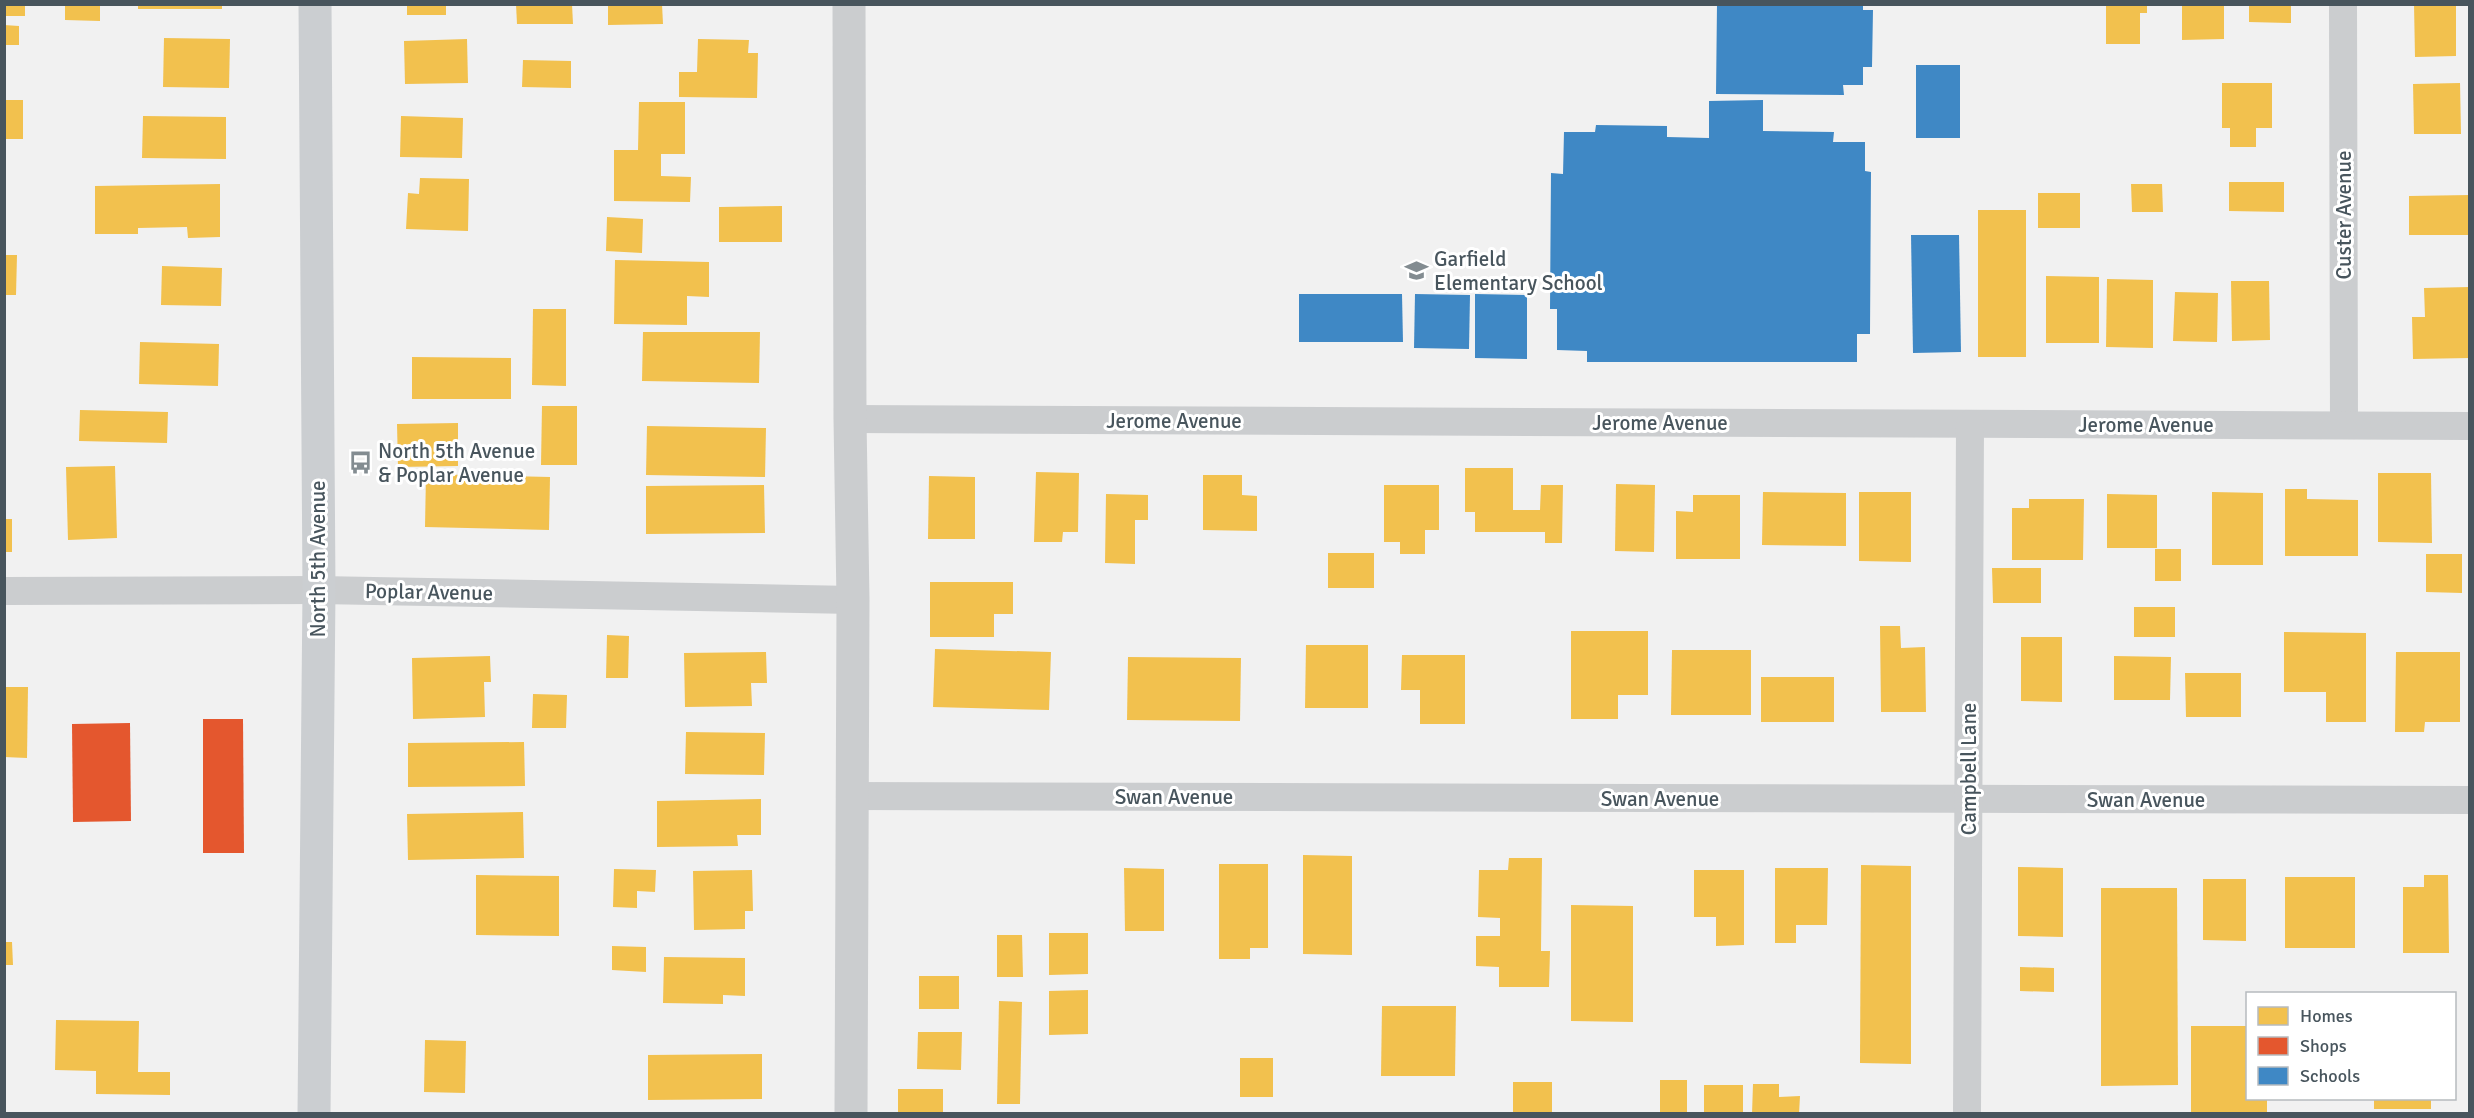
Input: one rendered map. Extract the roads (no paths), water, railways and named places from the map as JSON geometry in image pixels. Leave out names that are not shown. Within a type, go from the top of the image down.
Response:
[{"type":"main road","name":"North 5th Avenue","points":[[314,1113],[319,590],[315,4]]},
{"type":"street","points":[[849,4],[853,600],[850,1113]]},
{"type":"street","name":"Custer Avenue","points":[[2343,4],[2344,425]]},
{"type":"street","name":"Jerome Avenue","points":[[850,419],[2469,426]]},
{"type":"street","name":"Campbell Lane","points":[[1967,1113],[1970,424]]},
{"type":"street","name":"Poplar Avenue","points":[[4,591],[319,590],[853,600]]},
{"type":"street","name":"Swan Avenue","points":[[851,796],[2469,800]]},
{"type":"place","name":"Garfield Elementary School","points":[[1416,271]]},
{"type":"place","name":"North 5th Avenue & Poplar Avenue","points":[[360,463]]}]
